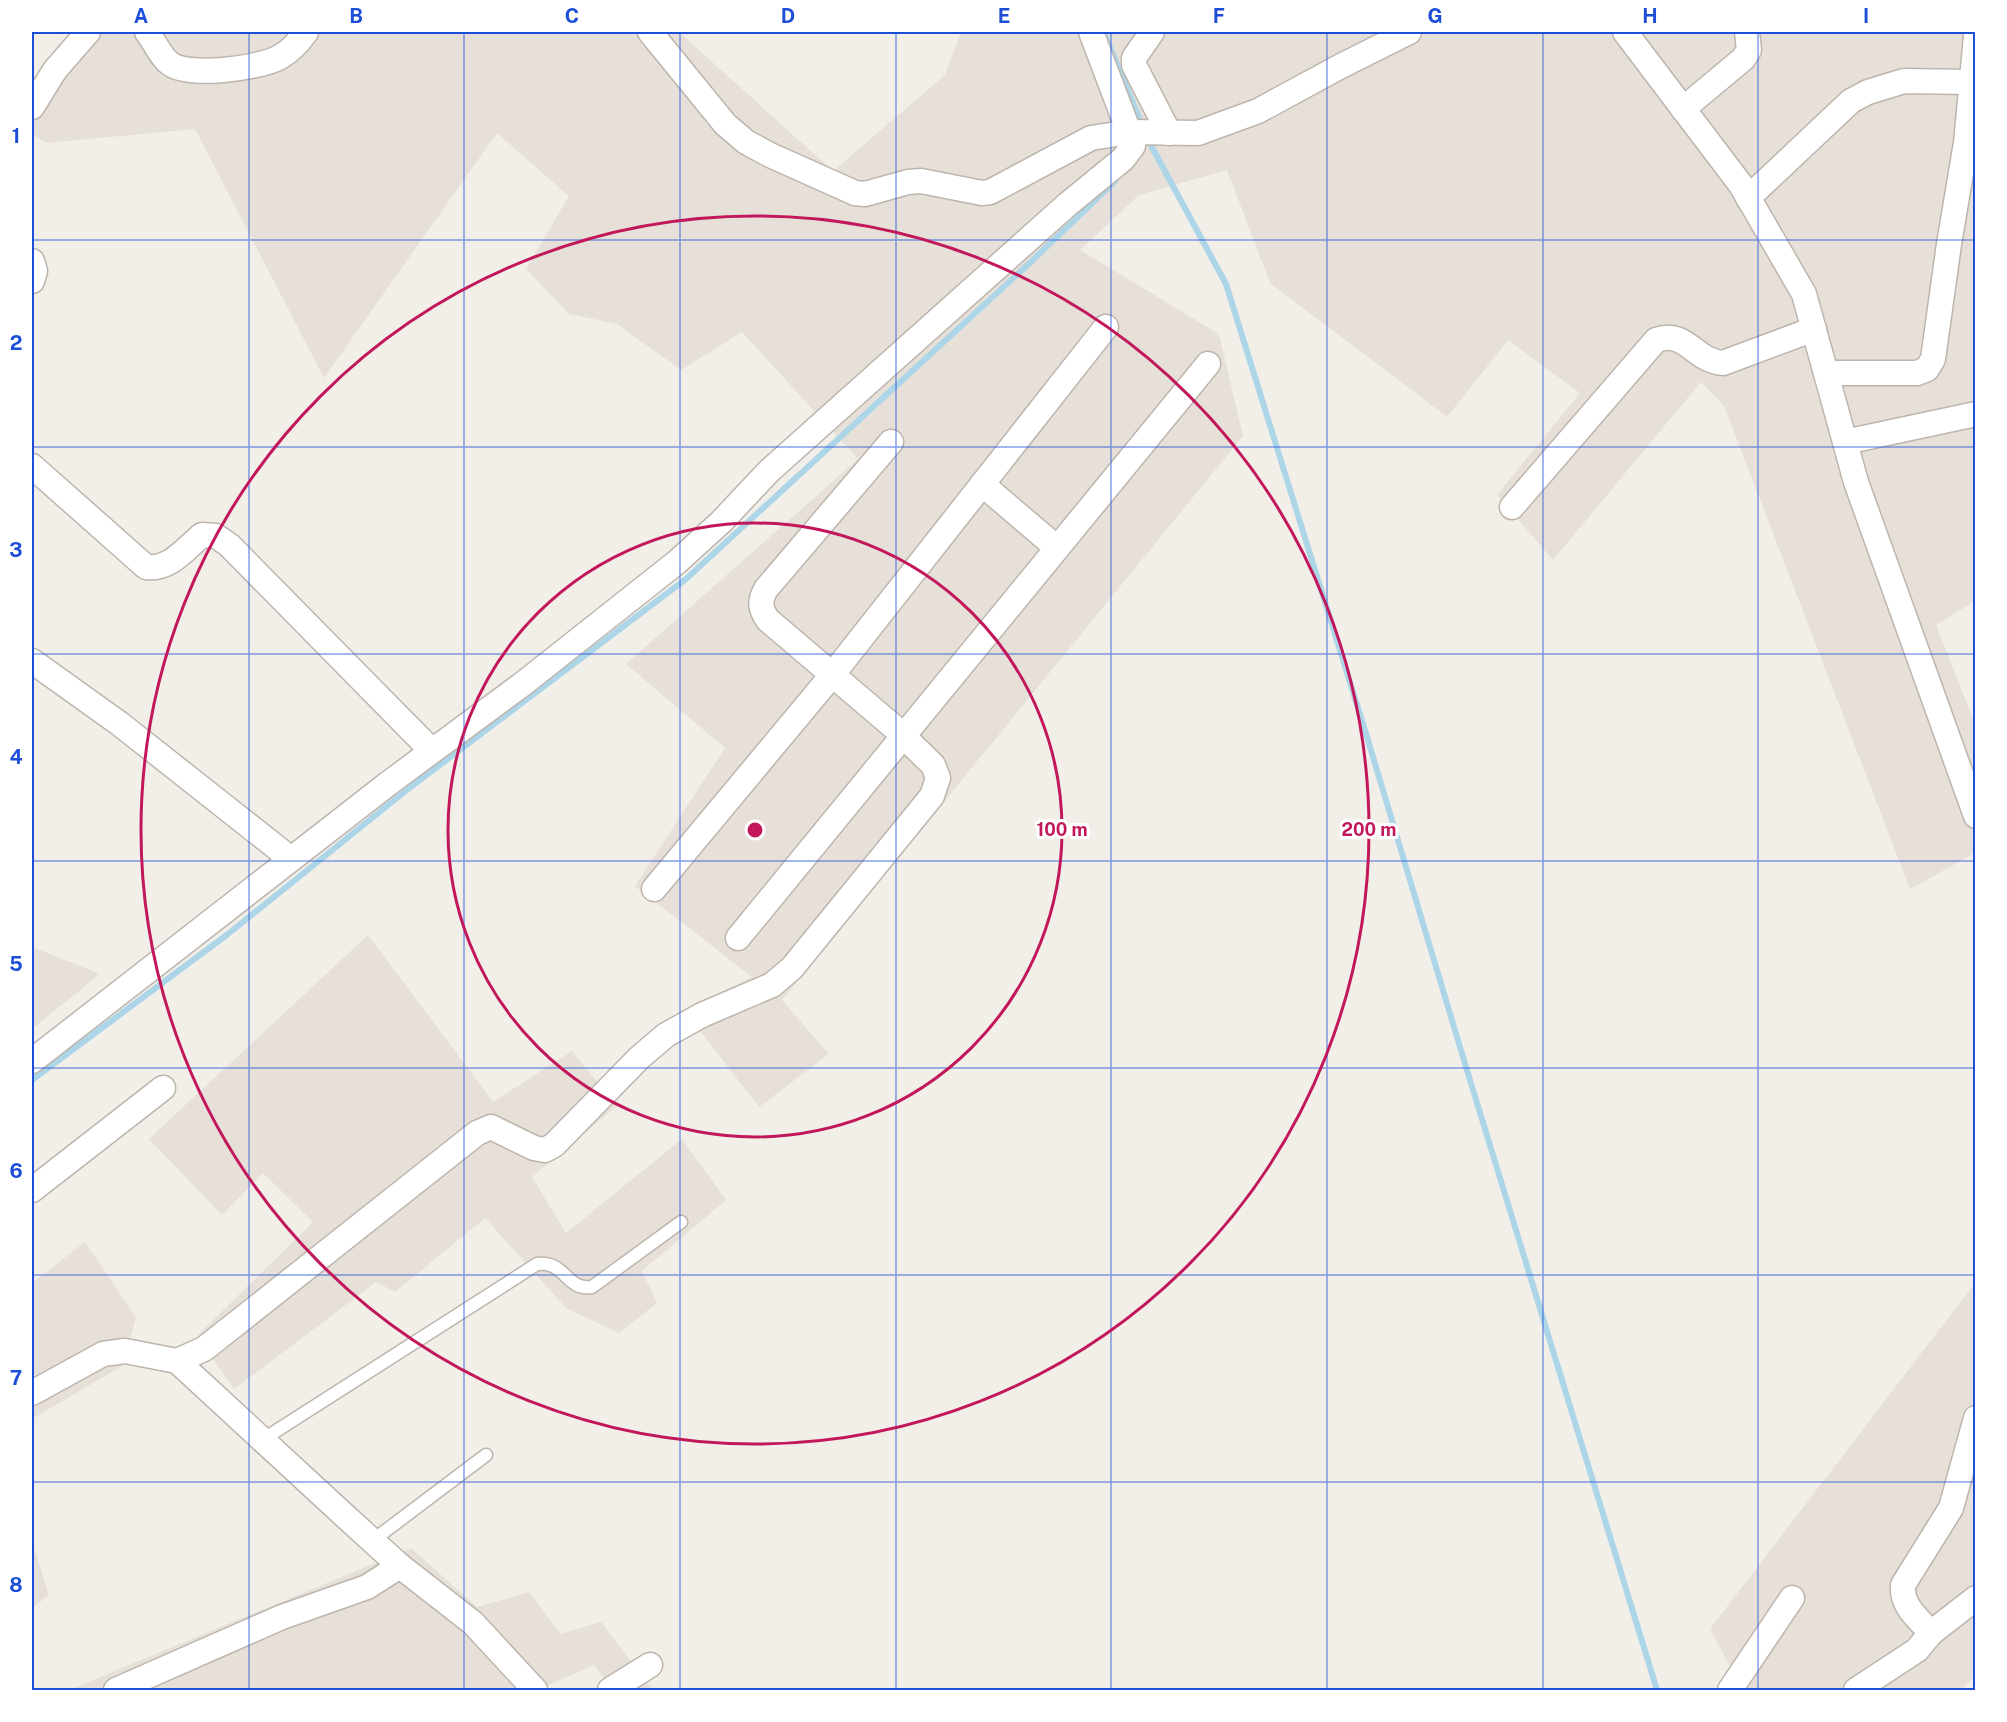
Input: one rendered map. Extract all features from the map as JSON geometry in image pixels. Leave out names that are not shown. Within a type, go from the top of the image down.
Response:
[{"type":"street","points":[[32,107],[56,70],[88,32]]},
{"type":"street","points":[[147,32],[168,63],[179,68],[199,71],[256,66],[279,58],[297,45],[306,32]]},
{"type":"street","points":[[650,32],[725,124],[746,142],[816,177],[855,193],[865,194],[921,180],[982,193],[990,192],[1091,138],[1145,132],[1198,133],[1258,111],[1409,32]]},
{"type":"street","points":[[1091,32],[1145,132]]},
{"type":"street","points":[[32,1061],[291,859],[524,683],[677,562],[722,521],[770,471],[1059,212],[1123,159],[1145,132],[1134,58],[1152,32]]},
{"type":"street","points":[[1625,32],[1741,185],[1804,294],[1856,482],[1976,816]]},
{"type":"street","points":[[1683,109],[1743,59],[1749,50],[1747,32]]},
{"type":"street","points":[[1826,373],[1917,373],[1927,369],[1933,358],[1971,125],[1971,82],[1976,36]]},
{"type":"street","points":[[1748,198],[1851,101],[1868,92],[1904,81],[1971,82]]},
{"type":"street","points":[[32,261],[35,271],[32,281]]},
{"type":"street","points":[[654,889],[833,674],[1106,327]]},
{"type":"street","points":[[1512,507],[1656,340],[1666,337],[1678,338],[1712,363],[1723,363],[1814,329]]},
{"type":"street","points":[[738,938],[1208,364]]},
{"type":"street","points":[[1845,442],[1976,414]]},
{"type":"street","points":[[177,1361],[204,1349],[477,1133],[491,1127],[534,1148],[545,1149],[554,1145],[639,1058],[666,1035],[702,1015],[772,986],[792,968],[932,796],[938,778],[933,765],[833,674],[768,620],[762,613],[760,598],[765,589],[891,442]]},
{"type":"street","points":[[32,466],[146,567],[157,569],[168,565],[202,535],[216,536],[223,540],[432,751]]},
{"type":"street","points":[[982,484],[1057,548]]},
{"type":"street","points":[[32,661],[120,724],[291,859]]},
{"type":"street","points":[[32,1190],[163,1088]]},
{"type":"street","points":[[32,1394],[103,1354],[125,1351],[177,1361],[400,1566],[472,1623],[535,1690]]},
{"type":"street","points":[[1930,1633],[1904,1602],[1903,1585],[1951,1508],[1976,1418]]},
{"type":"street","points":[[129,1688],[282,1617],[367,1587],[400,1566]]},
{"type":"street","points":[[1730,1690],[1792,1598]]},
{"type":"street","points":[[1856,1690],[1917,1650],[1930,1633],[1976,1598]]},
{"type":"street","points":[[610,1690],[650,1665]]},
{"type":"lane","points":[[262,1440],[537,1264],[547,1262],[577,1286],[592,1287],[681,1222]]},
{"type":"lane","points":[[372,1541],[486,1455]]},
{"type":"shaded area","points":[[73,32],[679,32],[833,171],[945,75],[961,32],[1975,32],[1975,601],[1936,625],[1975,724],[1975,853],[1910,889],[1724,406],[1701,382],[1553,560],[1497,495],[1580,393],[1508,340],[1447,417],[1270,283],[1227,170],[1139,195],[1080,250],[1219,334],[1243,436],[782,1000],[829,1054],[759,1107],[684,1010],[752,977],[635,886],[725,748],[626,664],[858,459],[742,332],[681,370],[617,324],[569,314],[526,269],[569,196],[497,133],[324,378],[195,129],[46,143],[32,134],[32,93]]},
{"type":"shaded area","points":[[368,935],[493,1102],[572,1051],[617,1106],[532,1177],[566,1233],[682,1139],[726,1200],[642,1271],[657,1303],[619,1333],[566,1308],[485,1218],[395,1292],[376,1282],[234,1389],[197,1336],[313,1222],[263,1173],[222,1215],[149,1139]]},
{"type":"shaded area","points":[[32,947],[100,974],[32,1029]]},
{"type":"shaded area","points":[[85,1242],[136,1318],[122,1366],[32,1419],[32,1283]]},
{"type":"shaded area","points":[[1975,1283],[1975,1676],[1961,1690],[1725,1690],[1730,1666],[1710,1629]]},
{"type":"shaded area","points":[[32,1541],[49,1595],[32,1608]]},
{"type":"shaded area","points":[[411,1548],[477,1607],[529,1592],[561,1634],[601,1622],[653,1690],[613,1690],[594,1665],[537,1690],[69,1690]]},
{"type":"waterway","points":[[1105,35],[1142,125]]},
{"type":"waterway","points":[[1147,138],[1226,284],[1367,737],[1657,1690]]},
{"type":"waterway","points":[[32,1080],[228,934],[408,789],[686,579],[1033,260],[1115,181]]}]
